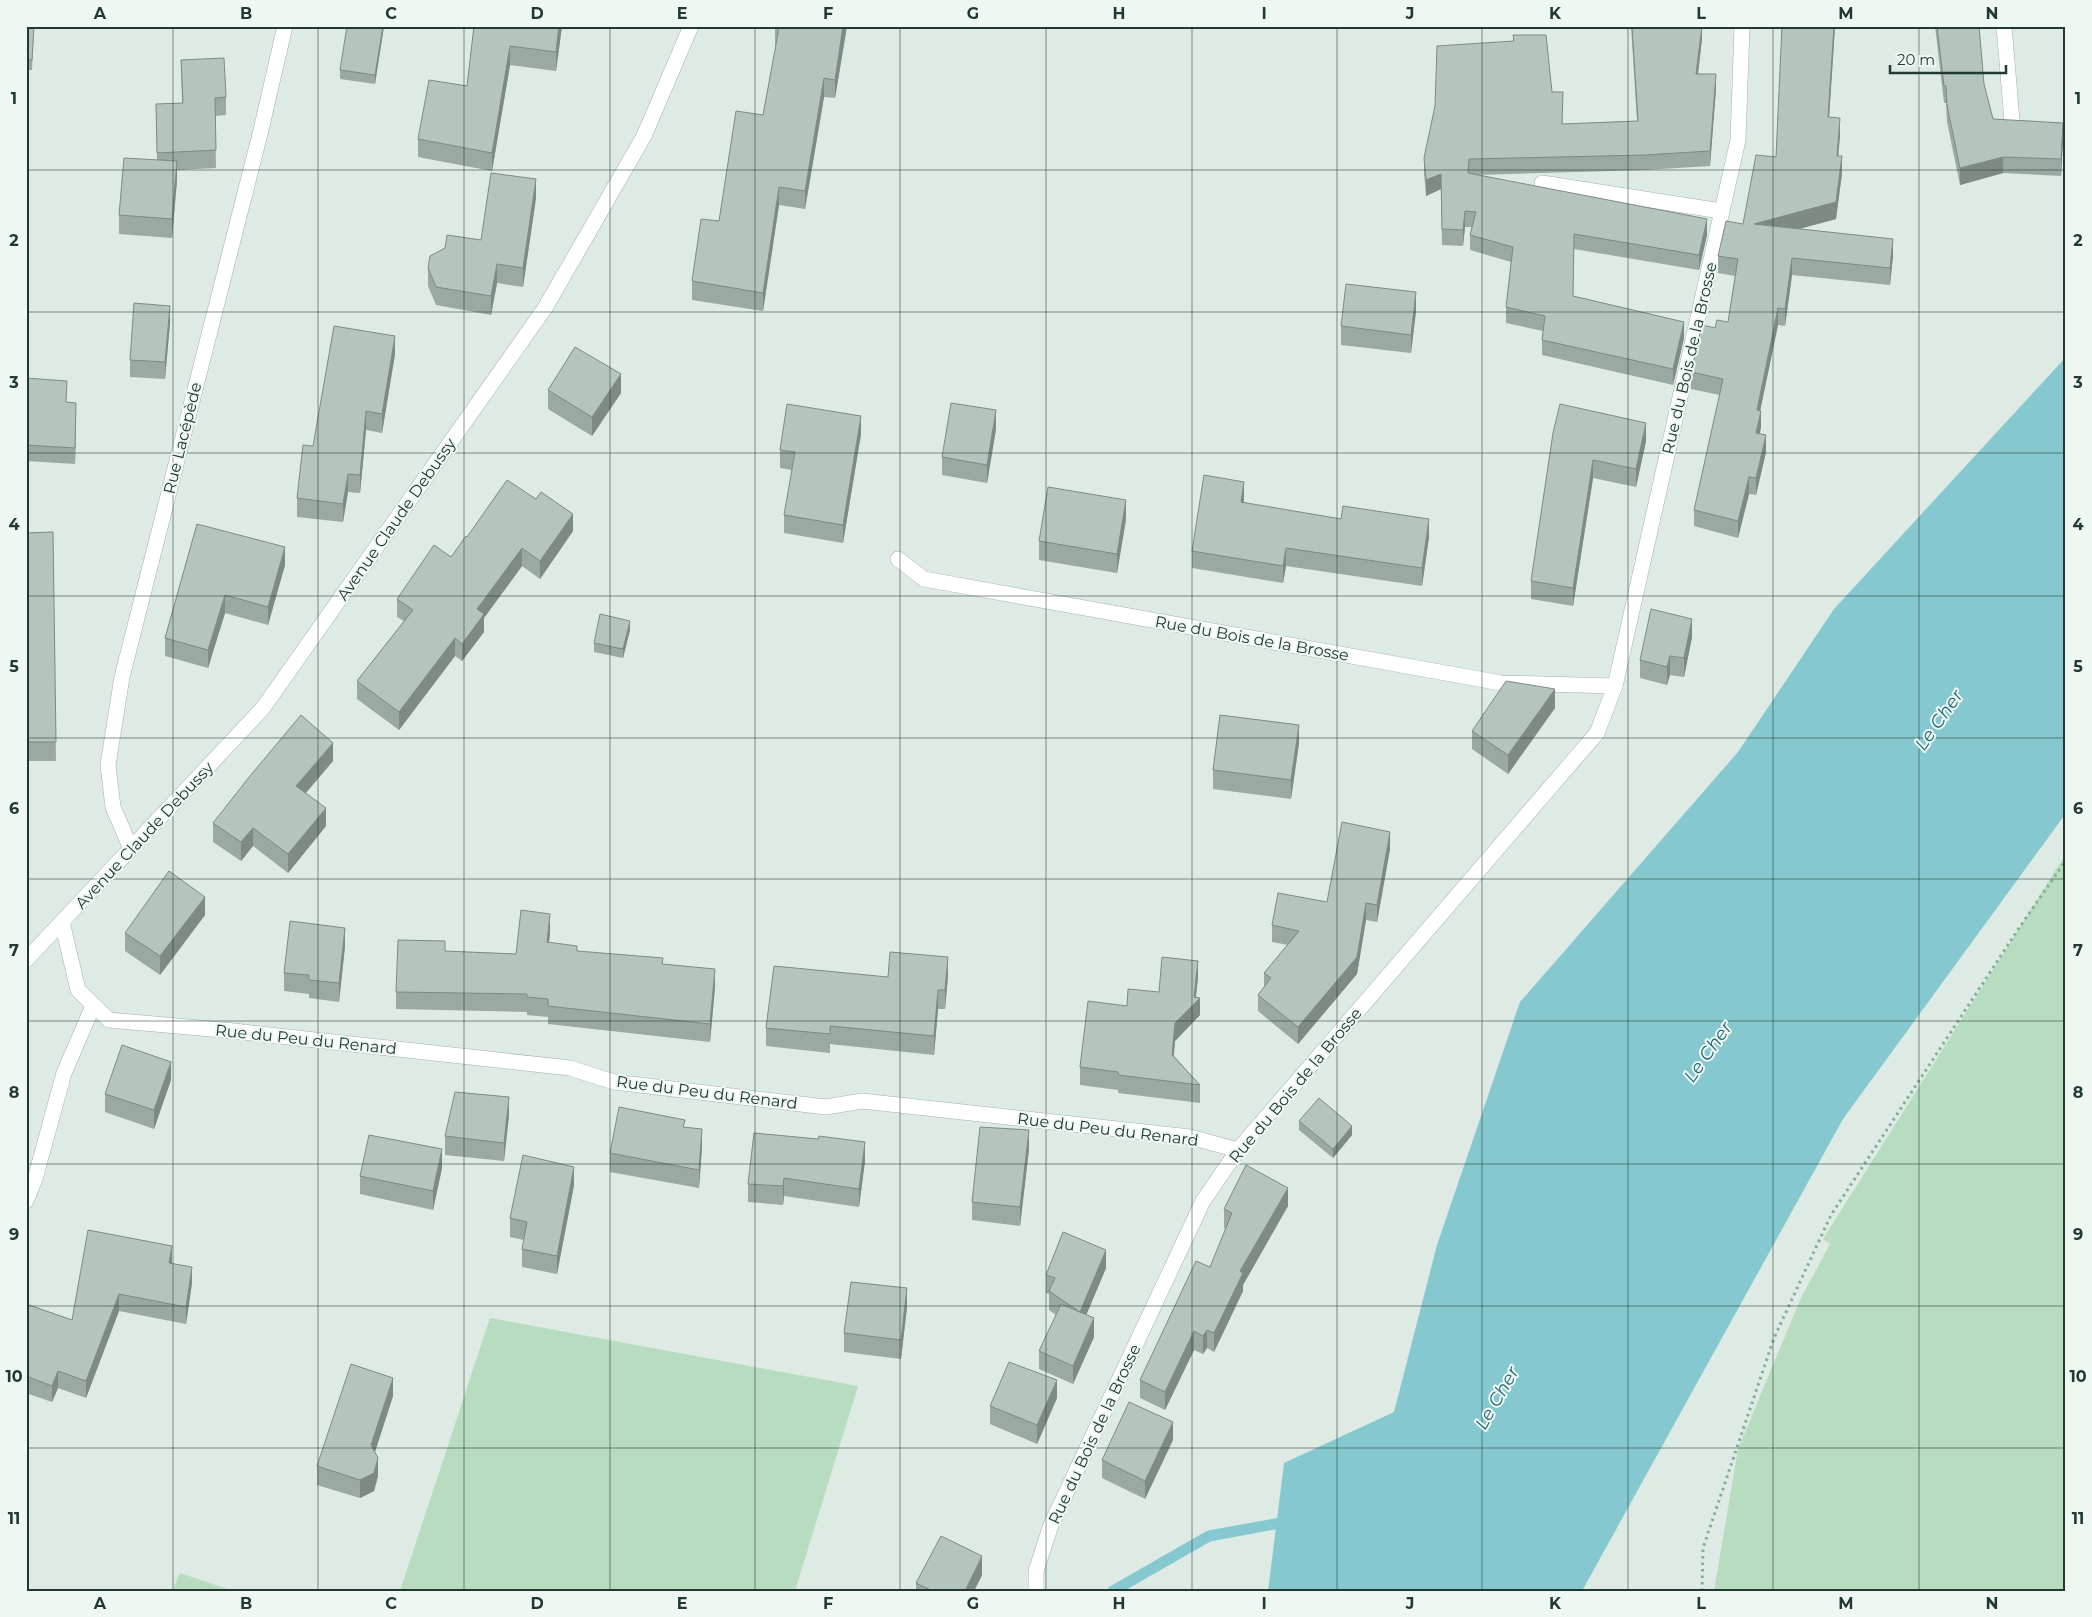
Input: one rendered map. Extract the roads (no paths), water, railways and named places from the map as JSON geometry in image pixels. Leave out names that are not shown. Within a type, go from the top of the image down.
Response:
[{"type":"street","name":"Rue Lacépède","points":[[131,849],[113,807],[108,765],[122,677],[261,130],[285,26]]},
{"type":"street","name":"Avenue Claude Debussy","points":[[26,960],[262,708],[545,308],[644,136],[691,26]]},
{"type":"street","name":"Rue du Bois de la Brosse","points":[[1036,1591],[1036,1571],[1051,1525],[1203,1201],[1238,1150],[1598,733],[1615,686],[1738,140],[1742,26]]},
{"type":"street","points":[[2004,26],[2012,121]]},
{"type":"street","points":[[1542,183],[1721,211]]},
{"type":"street","name":"Rue du Bois de la Brosse","points":[[898,559],[924,579],[1501,683],[1615,686]]},
{"type":"street","name":"Rue du Peu du Renard","points":[[62,922],[78,990],[109,1020],[234,1031],[570,1068],[614,1082],[826,1107],[862,1100],[1190,1137],[1238,1150]]},
{"type":"street","points":[[26,1201],[35,1179],[64,1073],[93,1006]]},
{"type":"water","name":"Le Cher","points":[[2066,357],[2066,813],[1843,1119],[1582,1591],[1268,1591],[1284,1463],[1394,1412],[1437,1245],[1520,1002],[1738,752],[1834,609]]},
{"type":"waterway","points":[[1113,1591],[1209,1536],[1291,1521]]}]
